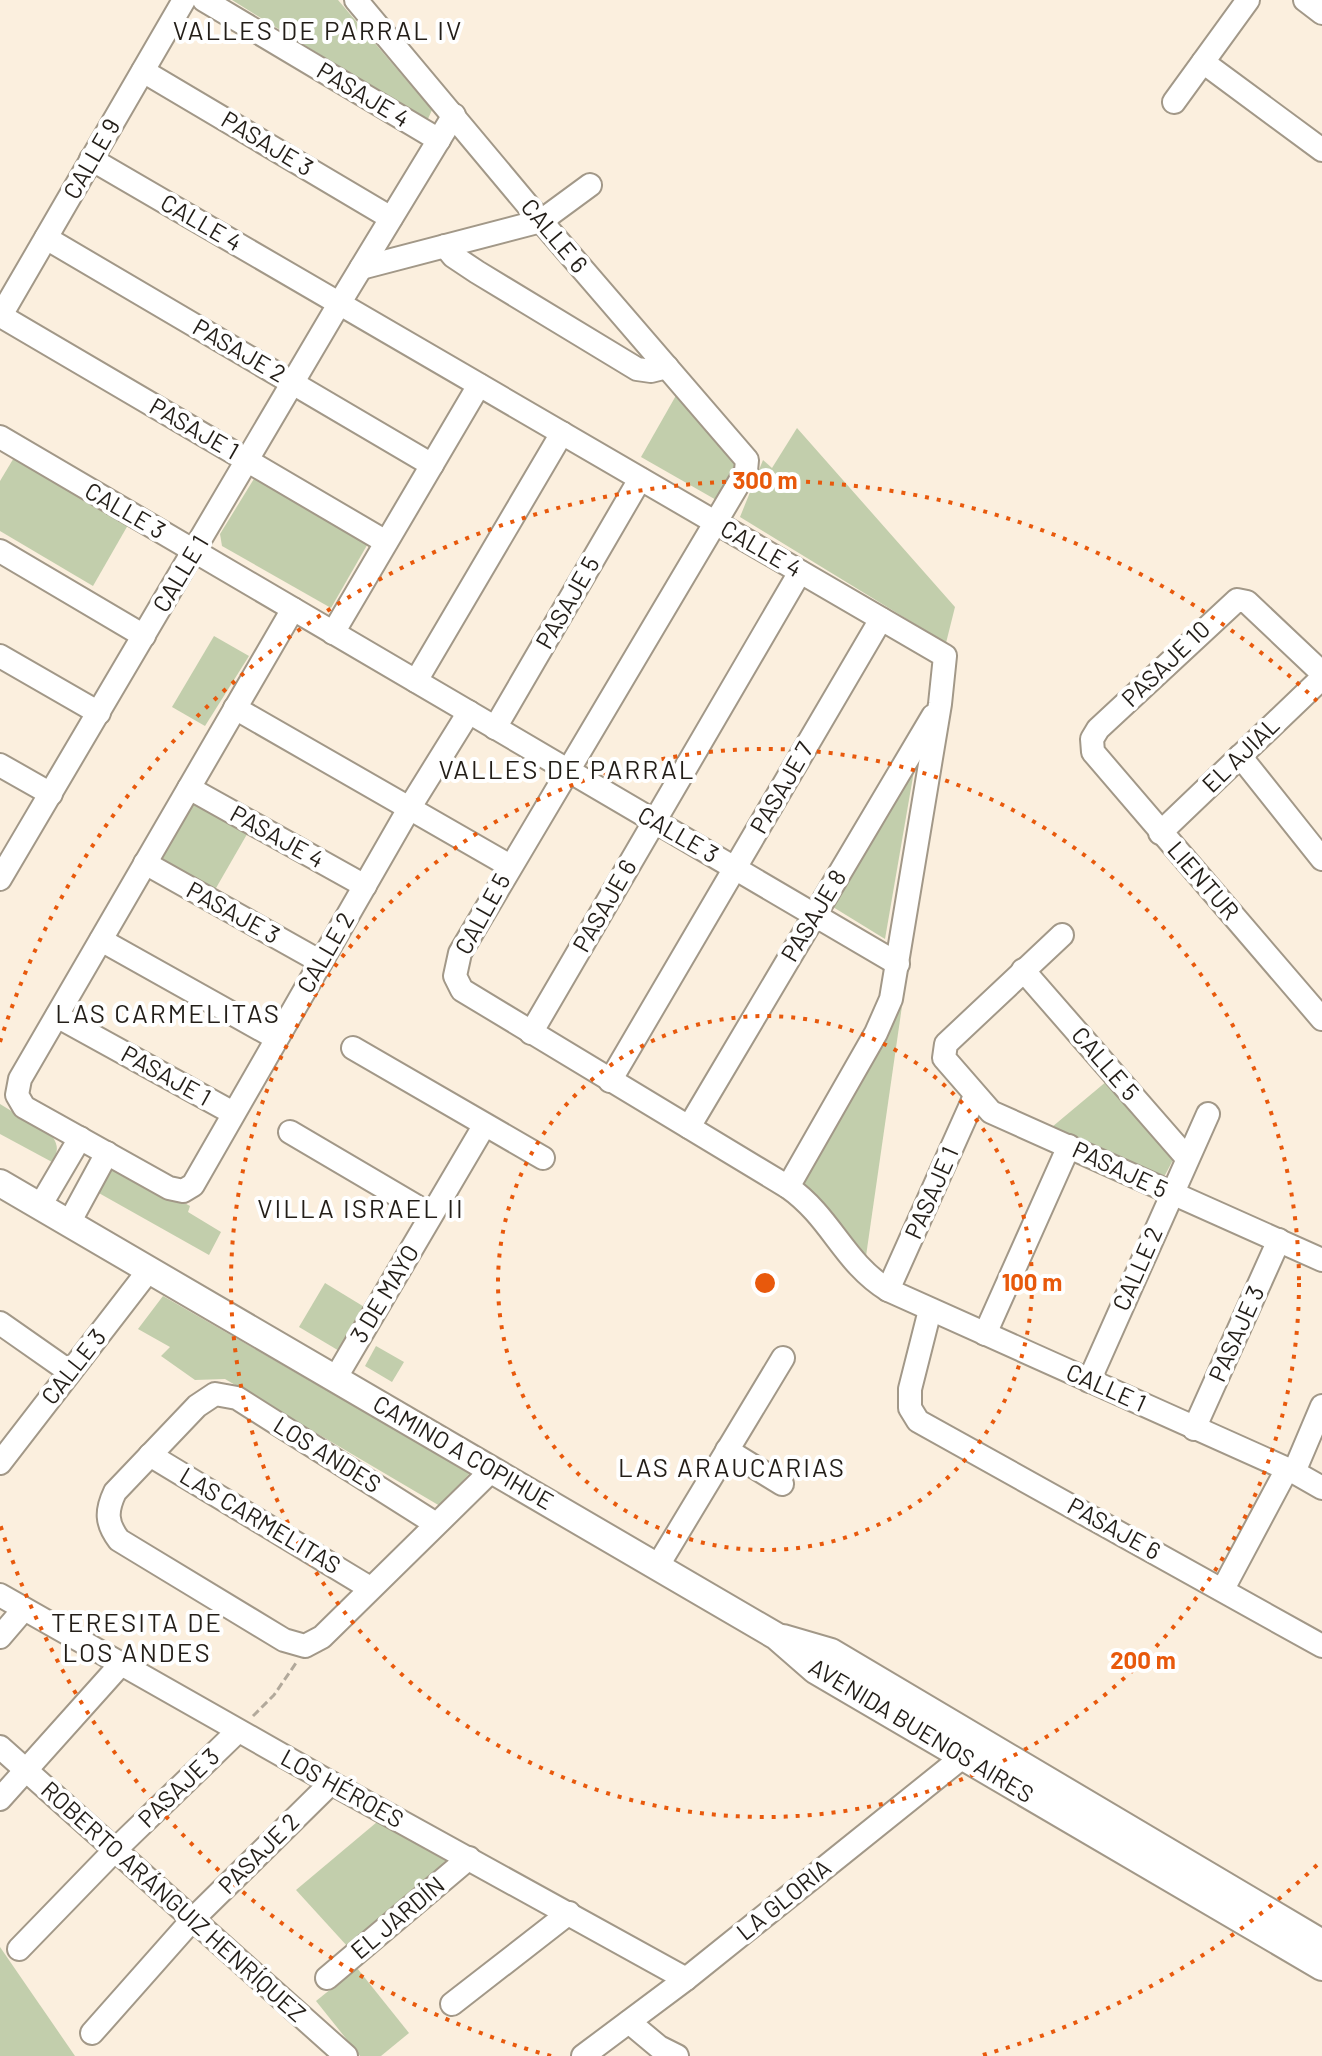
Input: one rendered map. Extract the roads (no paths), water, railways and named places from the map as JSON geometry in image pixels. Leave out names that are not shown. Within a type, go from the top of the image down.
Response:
[{"type":"street","name":"CALLE 9","points":[[0,316],[184,0]]},
{"type":"street","name":"PASAJE 4","points":[[204,0],[439,140]]},
{"type":"street","name":"CALLE 6","points":[[356,0],[747,460],[746,471]]},
{"type":"street","points":[[1174,102],[1248,0]]},
{"type":"street","points":[[1305,0],[1322,13]]},
{"type":"street","points":[[1203,62],[1322,150]]},
{"type":"street","name":"PASAJE 3","points":[[143,71],[391,218]]},
{"type":"street","name":"CALLE 1","points":[[1,873],[454,115]]},
{"type":"street","name":"CALLE 4","points":[[91,159],[945,656],[940,704],[891,999],[884,1017],[788,1187]]},
{"type":"street","points":[[361,268],[541,221],[590,185]]},
{"type":"street","name":"PASAJE 2","points":[[46,238],[432,465]]},
{"type":"street","points":[[445,246],[453,256],[477,272],[637,369],[651,371],[667,367]]},
{"type":"street","name":"PASAJE 1","points":[[0,316],[386,542]]},
{"type":"street","points":[[333,633],[479,385]]},
{"type":"street","points":[[416,681],[562,433]]},
{"type":"street","name":"CALLE 3","points":[[0,437],[898,964]]},
{"type":"street","name":"CALLE 5","points":[[746,471],[510,866],[460,953],[455,976],[467,995],[788,1187],[823,1218],[856,1266],[888,1290]]},
{"type":"street","name":"PASAJE 5","points":[[495,728],[640,479]]},
{"type":"street","points":[[0,551],[144,636]]},
{"type":"street","name":"PASAJE 6","points":[[531,1033],[800,572]]},
{"type":"street","name":"PASAJE 10","points":[[1092,739],[1098,729],[1229,604],[1237,600],[1247,602],[1322,676]]},
{"type":"street","points":[[69,1223],[107,1153],[24,1107],[17,1095],[20,1079],[293,609]]},
{"type":"street","name":"PASAJE 7","points":[[610,1081],[881,619]]},
{"type":"street","points":[[0,656],[99,713]]},
{"type":"street","name":"EL AJIAL","points":[[1160,833],[1322,676]]},
{"type":"street","name":"PASAJE 8","points":[[689,1127],[940,704]]},
{"type":"street","points":[[235,708],[510,866]]},
{"type":"street","name":"CALLE 2","points":[[107,1153],[169,1188],[183,1191],[193,1185],[410,807],[469,712]]},
{"type":"street","name":"LIENTUR","points":[[1092,739],[1093,752],[1322,1019]]},
{"type":"street","points":[[1240,756],[1322,859]]},
{"type":"street","points":[[0,765],[51,794]]},
{"type":"street","name":"PASAJE 4","points":[[189,788],[365,886]]},
{"type":"street","name":"PASAJE 3","points":[[145,863],[321,962]]},
{"type":"street","points":[[1023,970],[1062,935]]},
{"type":"street","points":[[101,940],[276,1038]]},
{"type":"street","name":"CALLE 5","points":[[1023,970],[1187,1158]]},
{"type":"street","name":"PASAJE 5","points":[[1023,970],[946,1044],[943,1051],[944,1058],[991,1112],[1322,1260]]},
{"type":"street","name":"PASAJE 1","points":[[57,1016],[233,1113]]},
{"type":"street","points":[[353,1048],[543,1158]]},
{"type":"street","name":"PASAJE 1","points":[[888,1290],[975,1096]]},
{"type":"street","name":"CALLE 2","points":[[1089,1381],[1208,1114]]},
{"type":"street","name":"3 DE MAYO","points":[[335,1379],[484,1126]]},
{"type":"street","points":[[290,1132],[431,1215]]},
{"type":"street","points":[[40,1206],[80,1138]]},
{"type":"street","points":[[985,1334],[1069,1146]]},
{"type":"street","name":"CAMINO A COPIHUE","points":[[2,1189],[40,1206],[776,1636]]},
{"type":"street","name":"PASAJE 3","points":[[1194,1429],[1279,1240]]},
{"type":"street","name":"CALLE 3","points":[[2,1458],[149,1270]]},
{"type":"street","name":"CALLE 1","points":[[888,1290],[1322,1488]]},
{"type":"street","name":"PASAJE 6","points":[[930,1310],[910,1389],[910,1408],[918,1421],[1322,1646]]},
{"type":"street","points":[[0,1323],[70,1372]]},
{"type":"street","points":[[657,1567],[783,1358]]},
{"type":"street","name":"LOS ANDES","points":[[150,1455],[197,1406],[215,1394],[237,1398],[436,1524]]},
{"type":"street","points":[[1223,1589],[1290,1471],[1322,1406]]},
{"type":"street","points":[[727,1450],[782,1484]]},
{"type":"street","points":[[150,1455],[115,1492],[109,1505],[110,1528],[119,1540],[284,1640],[305,1646],[322,1637],[492,1470]]},
{"type":"street","name":"LAS CARMELITAS","points":[[150,1455],[370,1588]]},
{"type":"street","name":"LOS HÉROES","points":[[0,1595],[238,1731],[686,1979]]},
{"type":"street","points":[[0,1637],[24,1609]]},
{"type":"street","name":"AVENIDA BUENOS AIRES","points":[[776,1636],[831,1652],[1322,1943]]},
{"type":"street","name":"AVENIDA BUENOS AIRES","points":[[776,1636],[815,1670],[1322,1967]]},
{"type":"street","points":[[0,1799],[121,1664]]},
{"type":"street","name":"PASAJE 3","points":[[19,1949],[115,1850],[238,1731]]},
{"type":"street","name":"LA GLORIA","points":[[583,2056],[686,1979],[982,1741]]},
{"type":"street","name":"ROBERTO ARÁNGUIZ HENRÍQUEZ","points":[[0,1747],[346,2056]]},
{"type":"street","name":"PASAJE 2","points":[[92,2033],[193,1919],[331,1783]]},
{"type":"street","name":"EL JARDÍN","points":[[327,1978],[469,1858]]},
{"type":"street","points":[[452,2004],[569,1913]]},
{"type":"street","points":[[629,2022],[659,2047],[677,2056]]},
{"type":"district","name":"VALLES DE PARRAL IV","points":[[318,31]]},
{"type":"district","name":"VALLES DE PARRAL","points":[[567,770]]},
{"type":"district","name":"LAS CARMELITAS","points":[[168,1014]]},
{"type":"district","name":"VILLA ISRAEL II","points":[[361,1209]]},
{"type":"district","name":"LAS ARAUCARIAS","points":[[732,1468]]},
{"type":"district","name":"TERESITA DE LOS ANDES","points":[[137,1638]]}]
